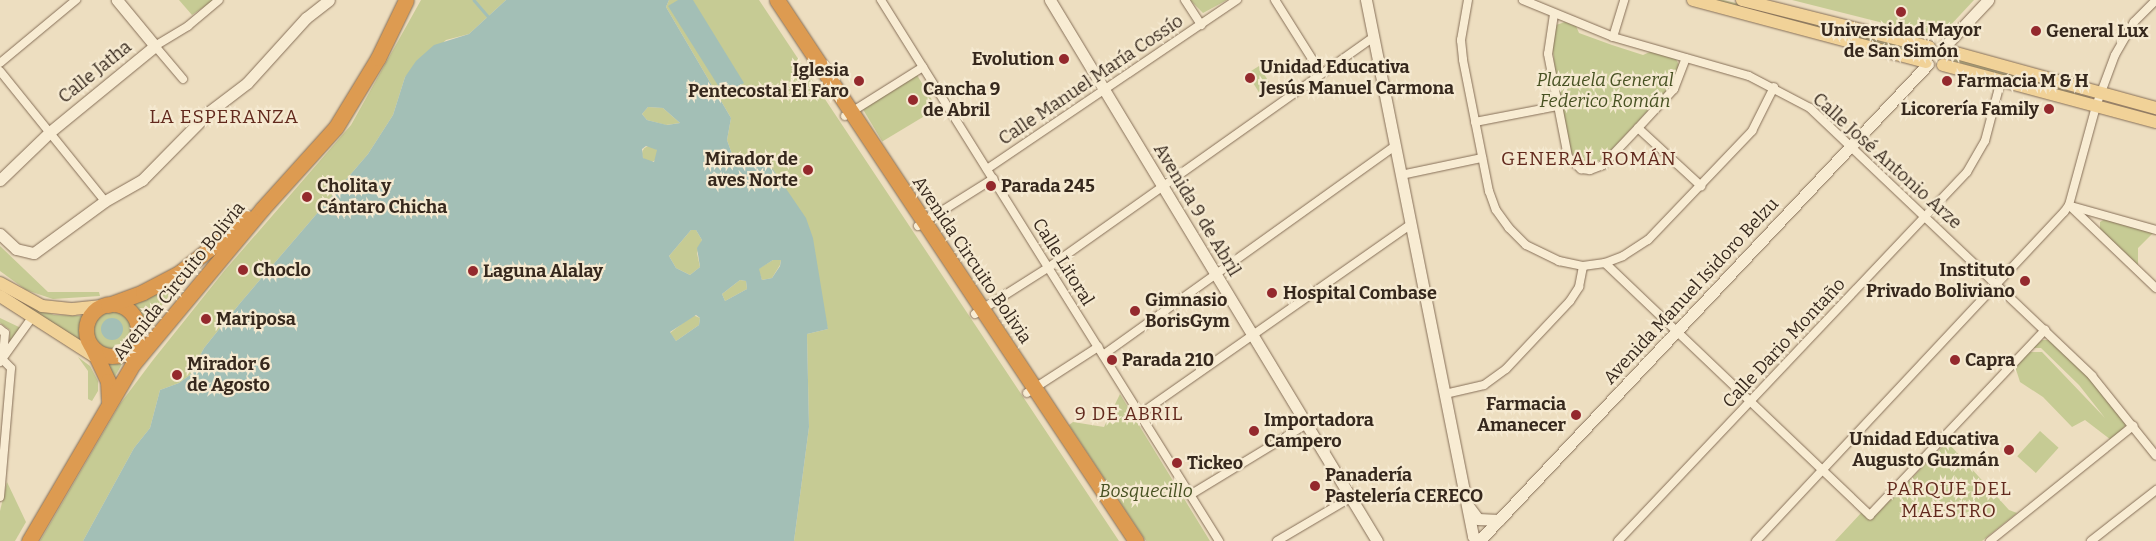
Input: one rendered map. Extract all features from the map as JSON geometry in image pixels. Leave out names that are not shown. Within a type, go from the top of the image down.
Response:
[{"type":"highway","name":"Avenida Circuito Bolivia","points":[[29,541],[109,403],[136,351],[336,127],[378,58],[406,0]]},
{"type":"highway","name":"Avenida Circuito Bolivia","points":[[767,0],[848,114]]},
{"type":"highway","name":"Avenida Circuito Bolivia","points":[[777,0],[848,114],[979,312],[1136,541]]},
{"type":"highway","name":"Avenida Circuito Bolivia","points":[[105,305],[143,292],[178,272],[262,209]]},
{"type":"highway","points":[[105,305],[120,305],[130,311],[136,321],[138,332],[136,351],[97,352],[87,325],[92,314],[105,305]]},
{"type":"highway","name":"Avenida Circuito Bolivia","points":[[97,352],[106,372],[109,403]]},
{"type":"highway","name":"Avenida Circuito Bolivia","points":[[1031,390],[1126,541]]},
{"type":"main road","points":[[117,0],[155,46]]},
{"type":"main road","points":[[0,234],[16,249],[34,253],[105,201],[142,180],[203,117],[247,83],[306,18],[329,0]]},
{"type":"main road","name":"Avenida 9 de Abril","points":[[1050,0],[1376,541]]},
{"type":"main road","points":[[1366,0],[1474,536],[1479,541]]},
{"type":"main road","points":[[1693,0],[1927,63],[1935,67],[1943,64],[2156,122]]},
{"type":"main road","points":[[1742,0],[1929,47],[1944,49],[2156,108]]},
{"type":"main road","points":[[1943,64],[1944,49],[1988,0]]},
{"type":"main road","name":"Calle Jatha","points":[[0,180],[51,131],[155,46]]},
{"type":"main road","points":[[1927,63],[1925,53],[1929,47]]},
{"type":"main road","name":"Avenida Manuel Isidoro Belzu","points":[[1479,541],[1927,63]]},
{"type":"main road","points":[[0,283],[42,306],[73,309],[105,305]]},
{"type":"main road","points":[[0,296],[97,352]]},
{"type":"main road","points":[[1468,506],[1478,519],[1499,520]]},
{"type":"street","points":[[0,63],[76,0]]},
{"type":"street","name":"Calle Jatha","points":[[155,46],[188,26],[219,0]]},
{"type":"street","name":"Calle Litoral","points":[[881,0],[1219,541]]},
{"type":"street","points":[[1185,0],[1201,25]]},
{"type":"street","name":"Calle Manuel María Cossío","points":[[987,168],[1237,0]]},
{"type":"street","points":[[1275,0],[1321,73]]},
{"type":"street","points":[[1468,0],[1461,40],[1482,158],[1496,210],[1509,228],[1542,255],[1584,266],[1605,263],[1623,256],[1648,240],[1752,131],[1774,87]]},
{"type":"street","name":"Calle José Antonio Arze","points":[[1524,0],[1613,37],[1686,58],[1774,87],[1810,108],[1852,145],[2092,376],[2156,456]]},
{"type":"street","points":[[1613,37],[1624,0]]},
{"type":"street","points":[[1756,541],[1998,284],[2069,205],[2096,106],[2124,37],[2143,10],[2154,1]]},
{"type":"street","points":[[1554,14],[1548,54],[1568,156],[1581,169],[1592,170],[1603,165],[1674,89],[1686,58]]},
{"type":"street","points":[[979,312],[1049,267],[1373,38]]},
{"type":"street","points":[[155,46],[183,79]]},
{"type":"street","points":[[848,114],[923,67]]},
{"type":"street","points":[[1,73],[51,131],[105,201]]},
{"type":"street","name":"Calle Dario Montaño","points":[[1618,541],[1967,172],[1978,156],[2001,80]]},
{"type":"street","points":[[1475,122],[1558,106]]},
{"type":"street","points":[[1638,128],[1701,186]]},
{"type":"street","points":[[1103,355],[1395,146]]},
{"type":"street","points":[[1401,175],[1482,158]]},
{"type":"street","points":[[921,224],[994,179]]},
{"type":"street","points":[[2069,205],[2156,230]]},
{"type":"street","points":[[2069,205],[2156,288]]},
{"type":"street","points":[[2098,232],[2096,223],[2104,216]]},
{"type":"street","points":[[1140,414],[1411,224]]},
{"type":"street","points":[[1605,263],[1870,515],[2045,330]]},
{"type":"street","points":[[1445,394],[1484,385],[1506,369],[1570,301],[1579,287],[1584,266]]},
{"type":"street","points":[[1,361],[33,316]]},
{"type":"street","points":[[0,329],[5,333],[1,361]]},
{"type":"street","points":[[1031,390],[1098,348]]},
{"type":"street","points":[[0,497],[11,368],[1,361]]},
{"type":"street","points":[[1190,495],[1306,425]]},
{"type":"street","points":[[1990,541],[2133,426]]},
{"type":"street","points":[[2091,541],[2156,490]]},
{"type":"street","points":[[1277,541],[1350,498]]},
{"type":"green space","points":[[179,0],[214,0],[192,15]]},
{"type":"green space","points":[[421,0],[506,0],[469,34],[446,40],[405,77],[393,115],[368,154],[241,302],[204,348],[190,375],[179,383],[160,390],[150,428],[134,448],[83,541],[40,541],[120,404],[225,270],[351,125]]},
{"type":"green space","points":[[669,0],[759,0],[1119,541],[794,541],[809,427],[807,334],[828,329],[788,193],[772,168],[748,163],[732,154],[727,140],[731,118],[666,7]]},
{"type":"green space","points":[[1190,0],[1227,0],[1203,13]]},
{"type":"green space","points":[[1710,0],[1723,0],[1922,49],[1919,55]]},
{"type":"green space","name":"Universidad Mayor de San Simón","points":[[1792,0],[1974,0],[1947,29],[1931,35]]},
{"type":"green space","name":"Plazuela General Federico Román","points":[[1565,22],[1576,26],[1579,33],[1612,45],[1643,55],[1652,51],[1676,59],[1680,67],[1670,87],[1600,162],[1590,166],[1578,162],[1571,152],[1555,71],[1552,40],[1556,25]]},
{"type":"green space","points":[[1954,58],[2090,97],[2090,100],[1953,61]]},
{"type":"green space","points":[[1259,66],[1271,85],[1259,92],[1247,73]]},
{"type":"green space","points":[[917,75],[937,108],[882,141],[862,108]]},
{"type":"green space","points":[[648,107],[663,108],[680,123],[666,125],[647,120],[642,114]]},
{"type":"green space","points":[[650,146],[656,148],[658,154],[656,160],[650,162],[644,160],[642,154],[644,148]]},
{"type":"green space","points":[[2105,219],[2153,233],[2138,248],[2138,265],[2100,230],[2100,222]]},
{"type":"green space","points":[[691,230],[696,230],[702,240],[697,253],[700,267],[690,275],[676,268],[669,256]]},
{"type":"green space","points":[[0,246],[48,292],[99,292],[100,296],[53,299],[26,290],[0,271]]},
{"type":"green space","points":[[773,260],[781,260],[780,265],[772,278],[762,280],[758,269]]},
{"type":"green space","points":[[188,272],[144,329],[140,312],[128,303]]},
{"type":"green space","points":[[740,280],[746,281],[747,289],[725,301],[722,294]]},
{"type":"green space","points":[[15,299],[54,315],[85,316],[81,326],[84,343]]},
{"type":"green space","points":[[116,310],[123,313],[129,319],[132,330],[131,338],[123,347],[116,350],[108,350],[101,347],[93,338],[92,326],[95,319],[104,311]]},
{"type":"green space","points":[[693,315],[700,318],[699,325],[676,341],[670,333]]},
{"type":"green space","points":[[0,318],[21,328],[9,349],[10,330],[0,323]]},
{"type":"green space","points":[[2042,340],[2051,340],[2086,373],[2126,424],[2115,443],[2085,420],[2072,427],[2043,397],[2020,382],[2013,360],[2023,352],[2042,352],[2105,418],[2079,385],[2041,348],[2033,348]]},
{"type":"green space","points":[[78,357],[90,366],[98,381],[98,391],[92,401],[88,399],[88,371]]},
{"type":"green space","points":[[106,359],[125,359],[114,378]]},
{"type":"green space","name":"Bosquecillo","points":[[1120,394],[1210,541],[1146,541],[1069,425],[1073,422],[1104,427]]},
{"type":"green space","points":[[2040,431],[2059,448],[2036,473],[2017,456]]},
{"type":"green space","name":"PARQUE DEL MAESTRO","points":[[1950,439],[1950,445],[2009,510],[2017,513],[1982,541],[1835,541],[1862,512],[1871,520]]},
{"type":"green space","points":[[7,482],[26,522],[15,541],[0,541],[0,511]]},
{"type":"water","name":"Laguna Alalay","points":[[506,0],[669,0],[666,7],[731,118],[727,140],[732,154],[748,163],[772,168],[806,218],[813,238],[828,329],[807,334],[809,427],[794,541],[83,541],[134,448],[150,428],[160,390],[179,383],[190,375],[204,348],[241,302],[368,154],[393,115],[405,77],[416,61],[434,45],[469,34]],"holes":[[[648,107],[663,108],[680,123],[667,125],[647,120],[642,114]],[[646,146],[657,150],[654,162],[643,158],[642,149]],[[691,230],[696,230],[702,240],[697,248],[700,267],[690,275],[676,268],[669,256]],[[773,260],[781,260],[780,266],[772,278],[762,280],[759,269]],[[740,280],[746,281],[747,289],[725,301],[722,294]],[[696,315],[700,318],[699,325],[676,341],[670,332]]]},
{"type":"water","points":[[678,0],[693,0],[744,83],[724,95],[668,6]]},
{"type":"water","points":[[112,318],[120,321],[123,329],[120,337],[112,340],[104,337],[101,329],[104,321]]},
{"type":"waterway","points":[[474,0],[489,17]]},
{"type":"place","name":"Universidad Mayor de San Simón","points":[[1901,12]]},
{"type":"place","name":"General Lux","points":[[2036,31]]},
{"type":"place","name":"Evolution","points":[[1064,59]]},
{"type":"place","name":"Unidad Educativa Jesús Manuel Carmona","points":[[1250,78]]},
{"type":"place","name":"Iglesia Pentecostal El Faro","points":[[859,81]]},
{"type":"place","name":"Farmacia M & H","points":[[1947,81]]},
{"type":"place","name":"Cancha 9 de Abril","points":[[913,100]]},
{"type":"place","name":"Licorería Family","points":[[2049,109]]},
{"type":"place","name":"Mirador de aves Norte","points":[[808,170]]},
{"type":"place","name":"Parada 245","points":[[991,186]]},
{"type":"place","name":"Cholita y Cántaro Chicha","points":[[307,197]]},
{"type":"place","name":"Choclo","points":[[243,270]]},
{"type":"place","name":"Laguna Alalay","points":[[473,271]]},
{"type":"place","name":"Instituto Privado Boliviano","points":[[2025,281]]},
{"type":"place","name":"Hospital Combase","points":[[1272,293]]},
{"type":"place","name":"Gimnasio BorisGym","points":[[1135,311]]},
{"type":"place","name":"Mariposa","points":[[206,319]]},
{"type":"place","name":"Parada 210","points":[[1112,360]]},
{"type":"place","name":"Capra","points":[[1955,360]]},
{"type":"place","name":"Mirador 6 de Agosto","points":[[177,375]]},
{"type":"place","name":"Farmacia Amanecer","points":[[1576,415]]},
{"type":"place","name":"Importadora Campero","points":[[1254,431]]},
{"type":"place","name":"Unidad Educativa Augusto Guzmán","points":[[2009,450]]},
{"type":"place","name":"Tickeo","points":[[1177,463]]},
{"type":"place","name":"Panadería Pastelería CERECO","points":[[1315,486]]},
{"type":"district","name":"LA ESPERANZA","points":[[224,117]]},
{"type":"district","name":"GENERAL ROMÁN","points":[[1589,159]]},
{"type":"district","name":"9 DE ABRIL","points":[[1129,414]]},
{"type":"district","name":"PARQUE DEL MAESTRO","points":[[1949,500]]}]
